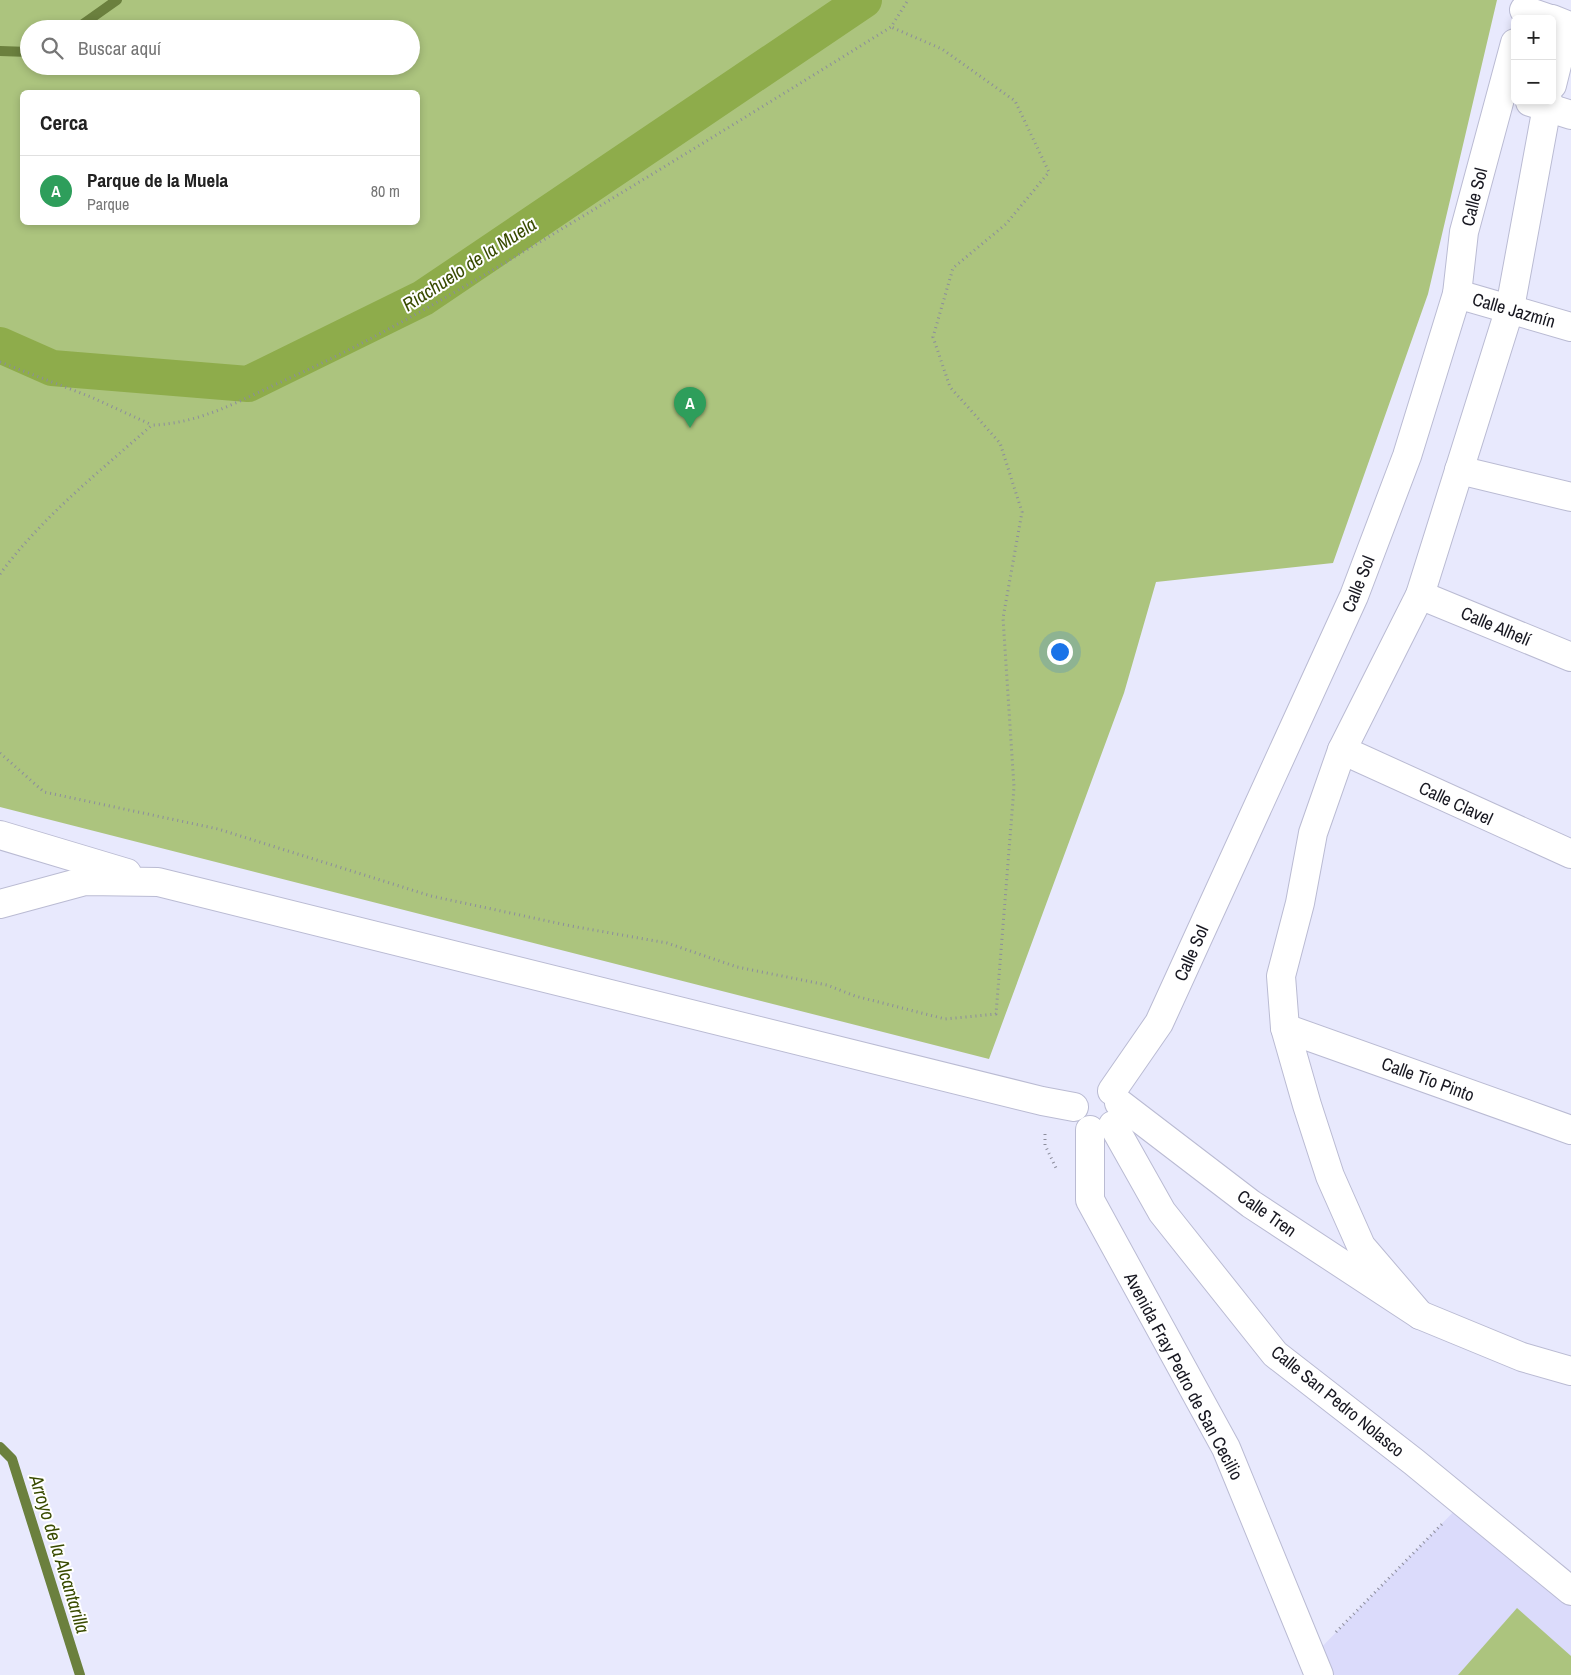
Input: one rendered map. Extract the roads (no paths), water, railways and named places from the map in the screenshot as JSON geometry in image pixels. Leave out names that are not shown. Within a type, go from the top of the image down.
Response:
[{"type":"street","points":[[1524,10],[1560,18],[1554,60]]},
{"type":"street","name":"Calle Sol","points":[[1109,1112],[1159,1023],[1354,596],[1407,456],[1457,294],[1464,232],[1507,94],[1512,60]]},
{"type":"street","points":[[1285,1028],[1280,976],[1300,903],[1313,833],[1342,750],[1420,595],[1510,308],[1548,105]]},
{"type":"street","name":"Calle Jazmín","points":[[1457,294],[1571,326]]},
{"type":"street","points":[[1459,470],[1571,497]]},
{"type":"street","name":"Calle Alhelí","points":[[1420,595],[1571,657]]},
{"type":"street","name":"Calle Clavel","points":[[1342,750],[1571,854]]},
{"type":"street","points":[[0,835],[158,882],[1042,1101],[1074,1107]]},
{"type":"street","points":[[0,904],[85,882],[158,882]]},
{"type":"street","name":"Calle Tren","points":[[1285,1028],[1330,1176],[1361,1246],[1420,1315]]},
{"type":"street","name":"Calle Tío Pinto","points":[[1285,1028],[1571,1130]]},
{"type":"street","points":[[1091,1086],[1105,1087],[1109,1112],[1078,1121],[1074,1107],[1079,1094],[1091,1086]]},
{"type":"street","name":"Calle Tren","points":[[1109,1112],[1420,1315],[1522,1357],[1571,1371]]},
{"type":"street","name":"Calle San Pedro Nolasco","points":[[1109,1112],[1162,1212],[1275,1354],[1463,1502],[1571,1591]]},
{"type":"street","name":"Avenida Fray Pedro de San Cecilio","points":[[1109,1112],[1090,1200],[1226,1448],[1315,1666]]},
{"type":"waterway","points":[[89,20],[117,0]]},
{"type":"waterway","name":"Riachuelo de la Muela","points":[[0,345],[52,368],[248,384],[423,298],[864,0]]},
{"type":"waterway","points":[[0,51],[20,52]]},
{"type":"waterway","name":"Arroyo de la Alcantarilla","points":[[0,1447],[12,1459],[80,1675]]},
{"type":"place","name":"Parque de la Muela","points":[[690,428]]}]
